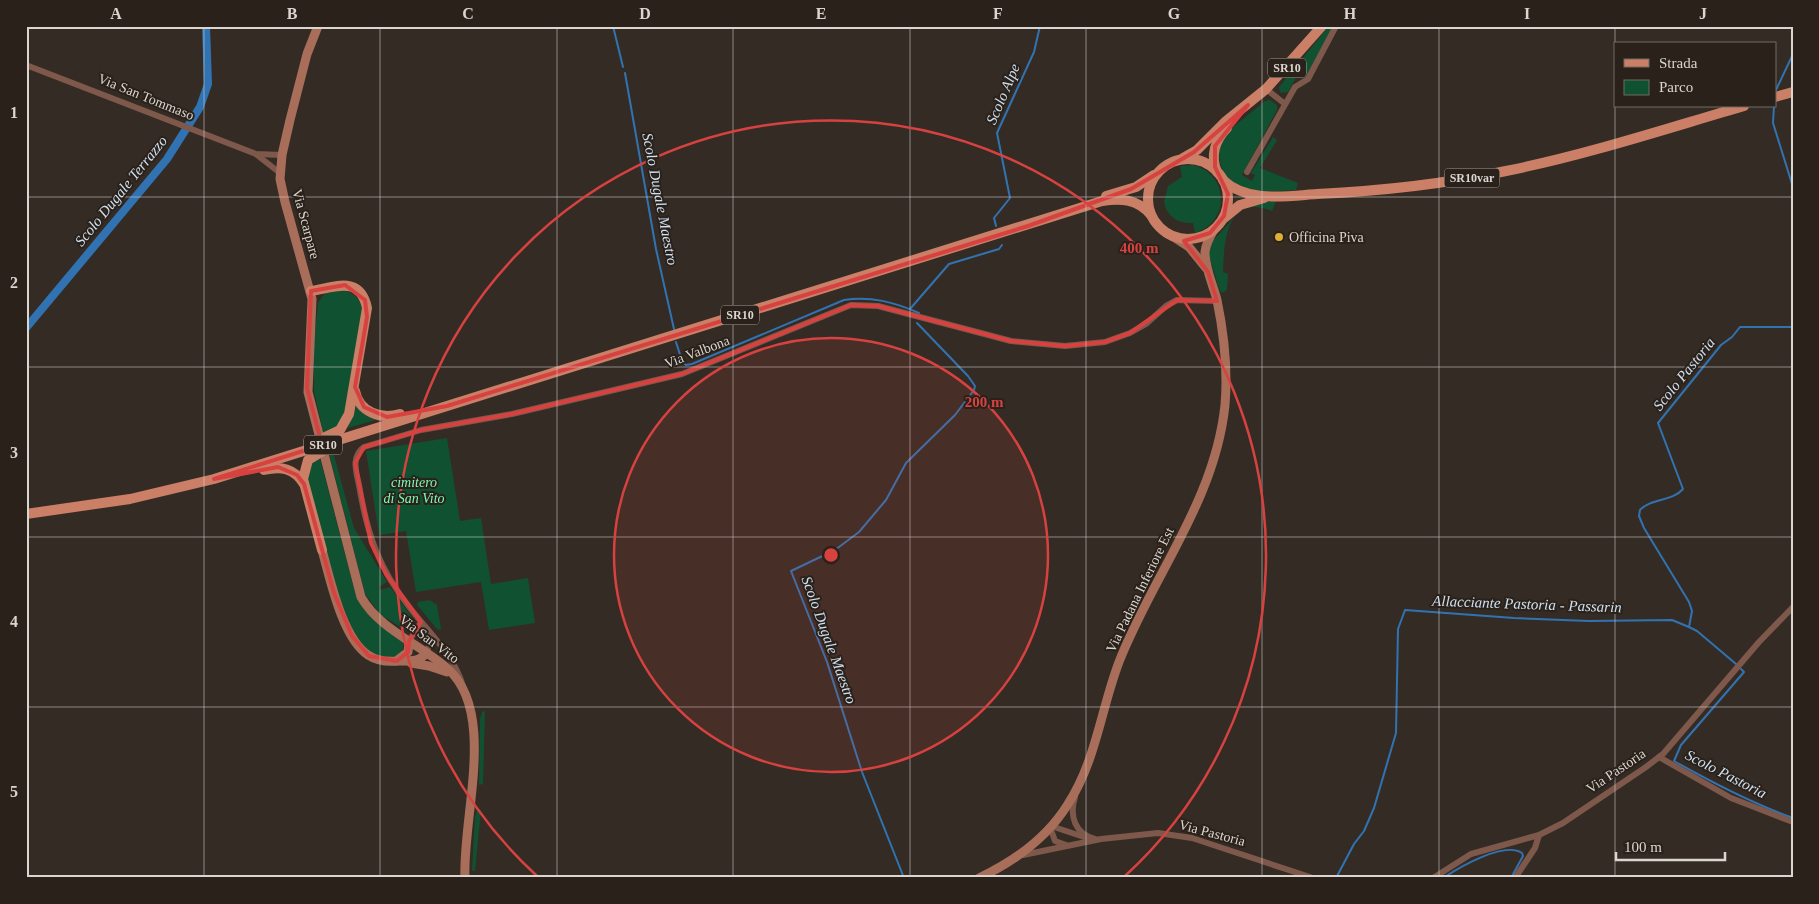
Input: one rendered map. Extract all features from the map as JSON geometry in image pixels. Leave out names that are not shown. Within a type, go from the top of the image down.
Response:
[{"type":"main road","name":"SR10","points":[[1173,162],[1194,152],[1224,122],[1266,89],[1322,26]]},
{"type":"main road","points":[[1776,97],[1793,92]]},
{"type":"main road","name":"SR10","points":[[1220,176],[1214,162],[1216,142],[1248,105]]},
{"type":"main road","name":"SR10var","points":[[1220,176],[1239,191],[1272,196],[1375,191],[1473,178],[1572,155],[1737,108]]},
{"type":"main road","points":[[1185,159],[1197,160],[1208,165],[1220,176],[1228,200],[1223,219],[1216,228],[1205,236],[1194,239],[1172,236],[1160,228],[1151,215],[1148,204],[1148,192],[1152,181],[1159,171],[1173,162],[1185,159]]},
{"type":"main road","name":"SR10","points":[[1085,206],[1106,196],[1136,187],[1159,171]]},
{"type":"main road","name":"SR10var","points":[[1223,219],[1240,205],[1272,196]]},
{"type":"main road","name":"SR10","points":[[26,514],[113,502],[214,479],[1085,206],[1108,200],[1123,200],[1139,204],[1151,215]]},
{"type":"main road","points":[[244,470],[340,430],[349,414],[367,317],[366,304],[359,293],[345,285],[310,292]]},
{"type":"main road","points":[[355,387],[358,399],[364,407],[382,417],[454,404]]},
{"type":"main road","points":[[322,550],[304,484],[304,467],[313,455],[402,420]]},
{"type":"main road","points":[[214,479],[278,467],[293,472],[304,484]]},
{"type":"street","name":"Via Scarpare","points":[[318,26],[307,54],[282,155],[280,173],[285,202],[310,292],[312,309],[307,384],[318,432]]},
{"type":"street","points":[[1247,172],[1296,85],[1308,80],[1336,26]]},
{"type":"street","name":"Via San Tommaso","points":[[26,64],[256,154],[280,173]]},
{"type":"street","points":[[1266,89],[1285,104]]},
{"type":"street","name":"Via San Tommaso","points":[[256,154],[282,155]]},
{"type":"street","name":"Via Padana Inferiore Est","points":[[979,878],[1013,859],[1035,842],[1051,827],[1078,787],[1088,764],[1125,647],[1200,499],[1214,460],[1224,415],[1226,376],[1217,301],[1208,272],[1206,248],[1216,228]]},
{"type":"street","name":"Via Padana Inferiore Est","points":[[1172,236],[1189,247],[1208,272]]},
{"type":"street","name":"Via Valbona","points":[[463,687],[454,663],[386,574],[372,543],[355,463],[357,453],[367,445],[415,432],[520,412],[690,371],[851,305],[878,306],[1012,342],[1065,346],[1104,342],[1130,333],[1146,324],[1166,306],[1178,300],[1217,301]]},
{"type":"street","name":"Via San Vito","points":[[318,432],[361,597],[378,618],[426,652],[456,677],[463,687],[472,711],[474,737],[465,849],[466,878]]},
{"type":"street","points":[[322,550],[341,611],[356,642],[369,656],[379,660],[429,666],[456,677]]},
{"type":"street","name":"Via Pastoria","points":[[1433,878],[1471,854],[1538,835],[1563,823],[1646,767],[1659,757],[1759,642],[1793,607]]},
{"type":"street","points":[[394,662],[406,655],[410,641],[422,622]]},
{"type":"street","points":[[394,662],[415,660],[426,652],[432,641],[430,632]]},
{"type":"street","points":[[1659,757],[1731,798],[1793,822]]},
{"type":"street","points":[[1078,787],[1072,805],[1074,821],[1081,832],[1098,839]]},
{"type":"street","points":[[1051,827],[1056,841],[1069,845]]},
{"type":"street","name":"Via Pastoria","points":[[1051,827],[1084,837],[1098,839]]},
{"type":"street","name":"Via Pastoria","points":[[1013,859],[1036,851],[1098,839],[1143,834],[1174,835],[1226,849],[1313,878]]},
{"type":"street","points":[[1516,878],[1535,848],[1538,835]]},
{"type":"highlighted area","points":[[1248,105],[1215,146],[1215,167],[1228,194],[1224,216],[1210,233],[1184,241],[1208,272],[1217,301],[1177,300],[1130,333],[1105,342],[1065,346],[1011,341],[878,306],[851,305],[682,374],[512,414],[421,430],[364,447],[355,463],[371,543],[386,574],[421,622],[409,641],[408,652],[397,661],[369,656],[352,636],[334,593],[304,484],[297,475],[278,467],[214,479],[322,445],[307,388],[311,291],[345,285],[365,300],[367,317],[355,387],[364,407],[387,417],[447,406],[1028,226],[1131,189],[1194,152]]},
{"type":"green space","points":[[1329,26],[1333,26],[1305,78],[1298,74],[1288,92],[1280,93],[1279,87]]},
{"type":"green space","points":[[1270,100],[1277,105],[1277,110],[1242,175],[1252,181],[1255,175],[1251,173],[1273,137],[1277,140],[1260,168],[1298,183],[1296,190],[1262,191],[1242,188],[1228,179],[1221,165],[1220,149],[1222,141],[1227,134],[1235,125],[1265,101]]},
{"type":"green space","points":[[1193,165],[1205,170],[1214,178],[1219,188],[1221,199],[1220,209],[1215,219],[1195,233],[1193,223],[1178,221],[1171,216],[1164,202],[1168,186],[1182,177],[1180,166]]},
{"type":"green space","points":[[1276,201],[1272,211],[1257,207],[1246,208],[1238,213],[1244,208],[1256,203]]},
{"type":"green space","points":[[1236,215],[1227,234],[1223,272],[1228,274],[1227,290],[1222,293],[1211,263],[1209,249],[1212,241]]},
{"type":"green space","points":[[336,289],[347,291],[354,295],[363,313],[348,404],[339,427],[324,435],[314,392],[314,344],[318,303],[325,293]]},
{"type":"green space","points":[[355,404],[375,418],[375,420],[348,428]]},
{"type":"green space","name":"cimitero di San Vito","points":[[447,438],[460,521],[481,518],[491,584],[528,578],[535,623],[489,630],[481,582],[416,592],[406,531],[379,535],[366,451]]},
{"type":"green space","points":[[333,452],[354,528],[387,582],[379,587],[380,590],[390,587],[414,620],[414,625],[407,631],[381,615],[365,594],[329,453]]},
{"type":"green space","points":[[319,455],[356,596],[368,614],[404,642],[402,652],[393,657],[378,656],[365,648],[355,634],[346,615],[330,568],[307,479],[307,466]]},
{"type":"green space","points":[[430,600],[437,605],[441,629],[438,630],[417,605],[418,602]]},
{"type":"green space","points":[[485,711],[483,784],[479,785],[480,719],[482,712]]},
{"type":"green space","points":[[481,810],[475,871],[472,871],[475,817],[477,811]]},
{"type":"waterway","name":"Scolo Dugale Terrazzo","points":[[26,328],[167,159],[200,107],[208,84],[206,26]]},
{"type":"waterway","name":"Scolo Dugale Maestro","points":[[613,26],[623,67]]},
{"type":"waterway","name":"Scolo Alpe","points":[[996,226],[994,218],[1010,198],[997,133],[1034,52],[1040,26]]},
{"type":"waterway","name":"Scolo Pastoria","points":[[1776,90],[1793,54]]},
{"type":"waterway","name":"Scolo Dugale Maestro","points":[[625,73],[656,249],[674,329]]},
{"type":"waterway","name":"Scolo Pastoria","points":[[1774,108],[1773,123],[1793,187]]},
{"type":"waterway","name":"Scolo Alpe","points":[[910,309],[949,264],[999,249],[1002,245]]},
{"type":"waterway","name":"Scolo Dugale Maestro","points":[[676,342],[682,361],[686,365],[844,300],[873,299],[919,313]]},
{"type":"waterway","name":"Scolo Dugale Maestro","points":[[904,878],[862,772],[827,662],[791,571],[835,550],[859,532],[886,500],[906,463],[955,415],[974,390],[975,386],[968,376],[917,323]]},
{"type":"waterway","name":"Scolo Pastoria","points":[[1736,664],[1697,631],[1689,627],[1692,611],[1689,602],[1644,528],[1639,516],[1640,510],[1650,503],[1673,496],[1683,489],[1658,423],[1721,345],[1732,337],[1740,327],[1793,327]]},
{"type":"waterway","name":"Allacciante Pastoria - Passarin","points":[[1336,878],[1354,844],[1364,831],[1374,808],[1396,733],[1398,629],[1405,610],[1589,621],[1672,620],[1689,627]]},
{"type":"waterway","name":"Scolo Pastoria","points":[[1741,669],[1744,672],[1681,745],[1674,761],[1732,792],[1793,818]]},
{"type":"waterway","name":"Allacciante Pastoria - Passarin","points":[[1443,878],[1482,857],[1504,850],[1514,850],[1522,853],[1523,856],[1511,878]]},
{"type":"place","name":"Officina Piva","points":[[1279,237]]}]
